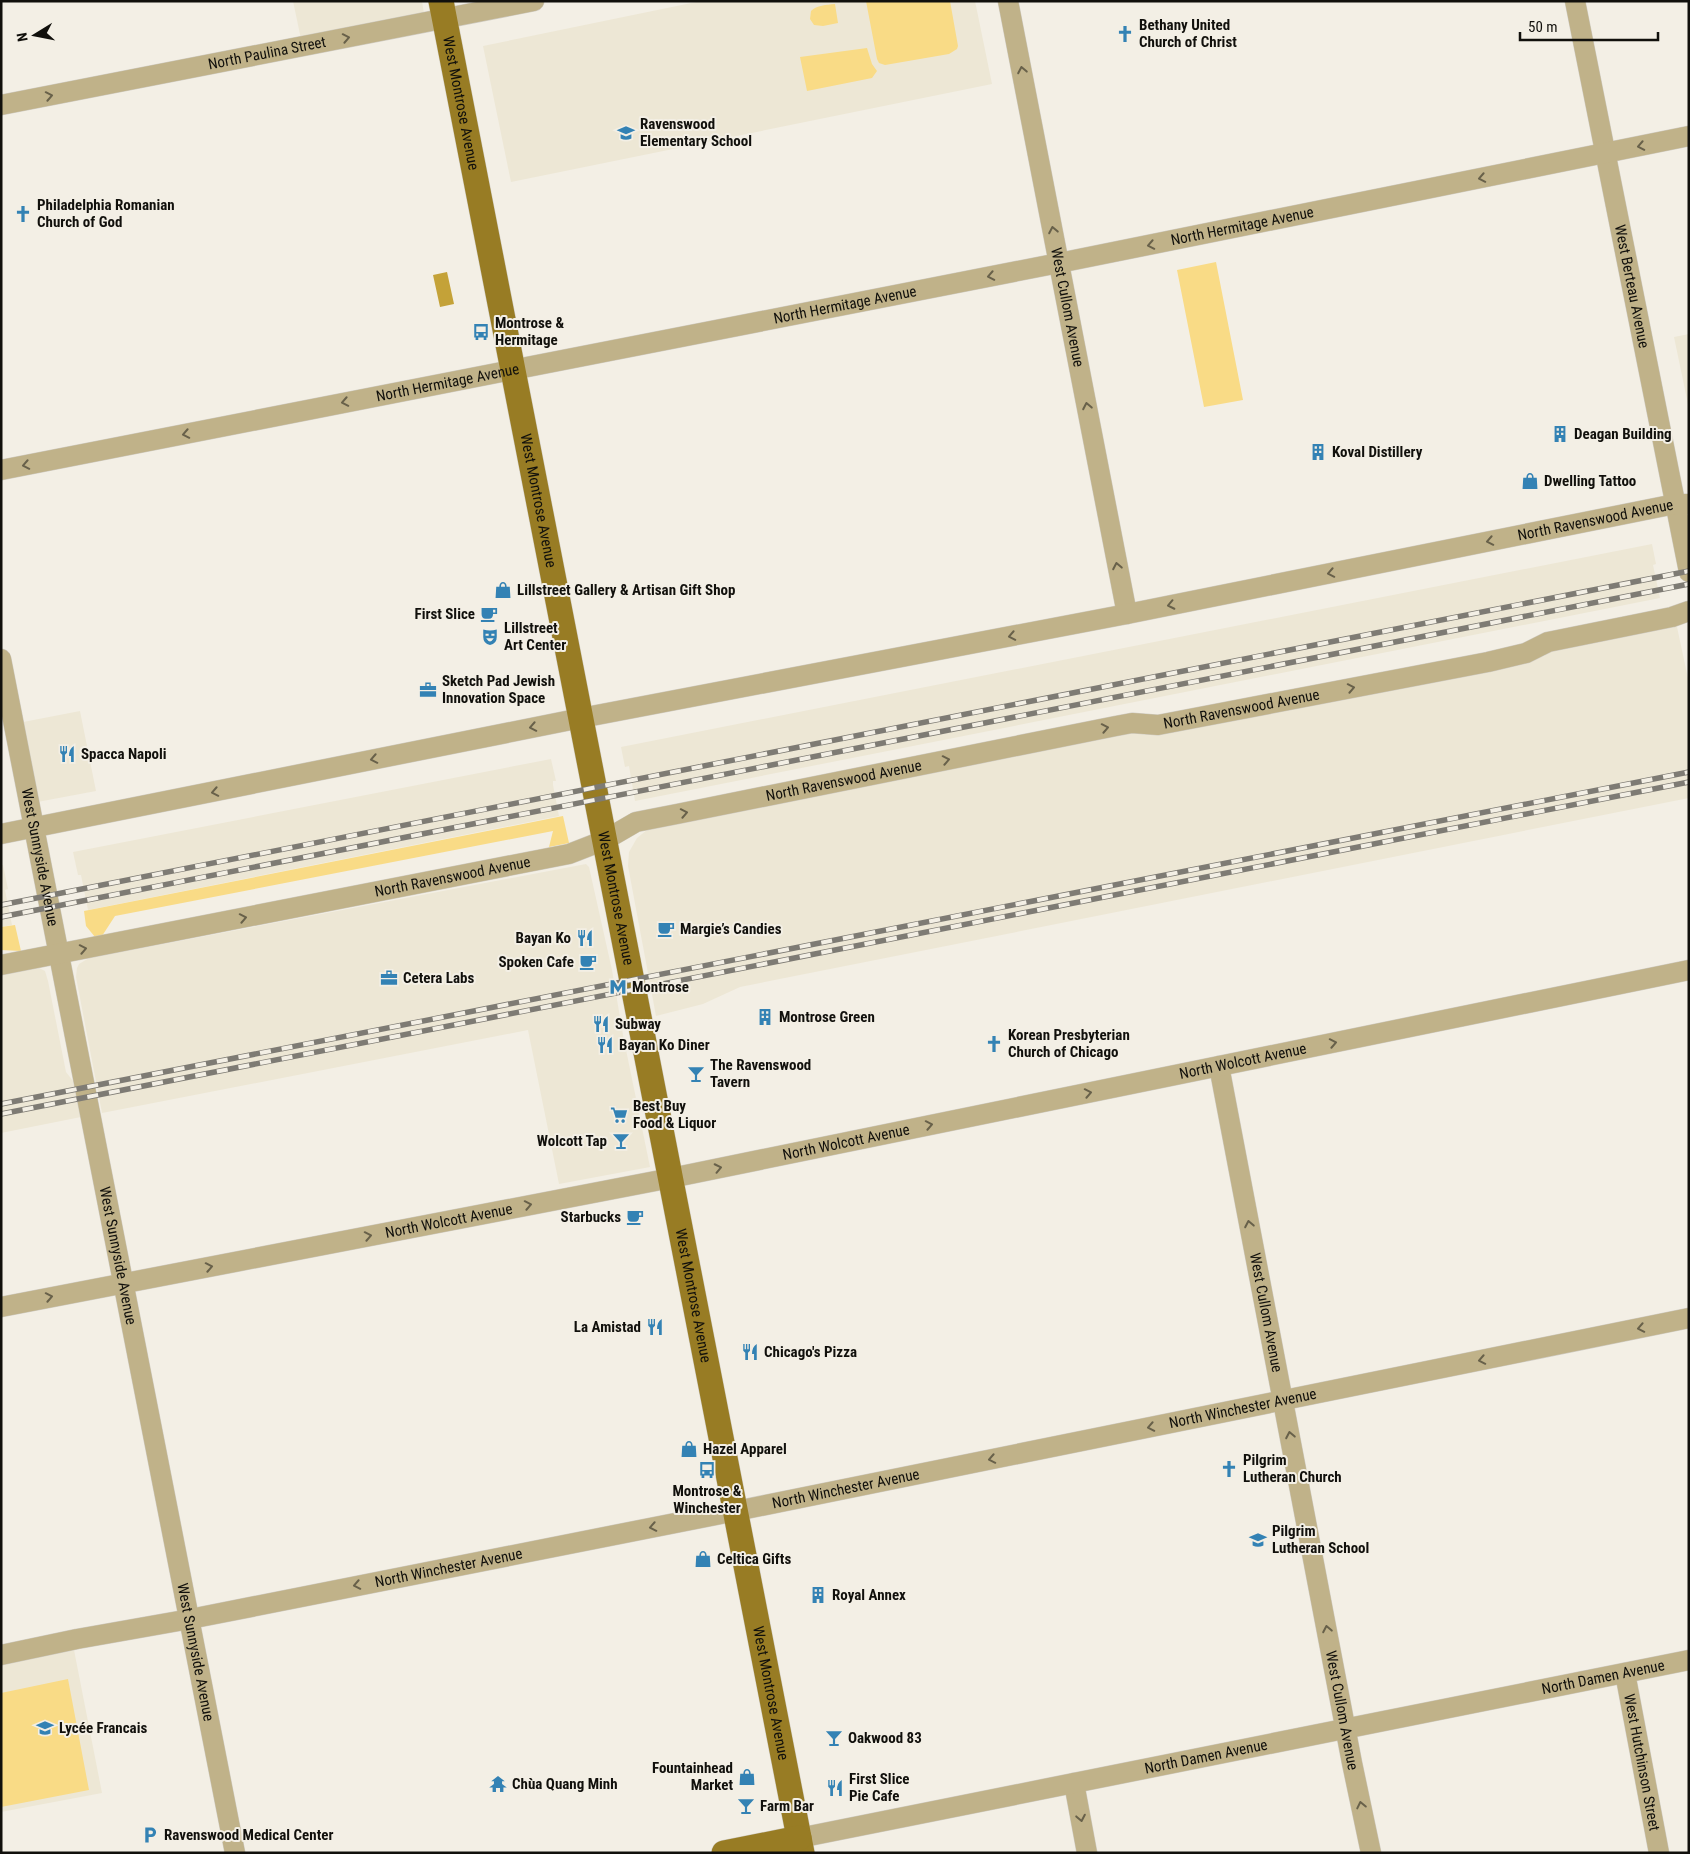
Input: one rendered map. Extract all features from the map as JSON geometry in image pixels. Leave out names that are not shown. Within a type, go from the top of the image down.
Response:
[{"type":"main road","name":"West Montrose Avenue","points":[[443,10],[800,1845]]},
{"type":"main road","name":"North Damen Avenue","points":[[724,1853],[800,1845]]},
{"type":"street","name":"North Paulina Street","points":[[1,105],[443,10],[534,1]]},
{"type":"street","name":"West Cullom Avenue","points":[[1008,1],[1126,614]]},
{"type":"street","name":"West Berteau Avenue","points":[[1575,1],[1682,504],[1689,572]]},
{"type":"street","name":"North Hermitage Avenue","points":[[1,470],[1059,263],[1689,136]]},
{"type":"street","name":"North Ravenswood Avenue","points":[[1,834],[581,718],[1126,614],[1682,504]]},
{"type":"street","name":"North Ravenswood Avenue","points":[[1,965],[569,854],[605,840],[636,822],[1116,726],[1132,723],[1158,724],[1488,662],[1526,653],[1548,642],[1672,617],[1689,611]]},
{"type":"street","name":"West Sunnyside Avenue","points":[[1,659],[235,1853]]},
{"type":"street","name":"North Wolcott Avenue","points":[[1,1306],[671,1178],[1689,970]]},
{"type":"street","name":"West Cullom Avenue","points":[[1219,1066],[1371,1853]]},
{"type":"street","name":"North Winchester Avenue","points":[[1,1655],[736,1510],[1689,1318]]},
{"type":"street","name":"North Damen Avenue","points":[[800,1845],[1074,1783],[1689,1660]]},
{"type":"street","name":"West Hutchinson Street","points":[[1624,1673],[1659,1853]]},
{"type":"street","points":[[1074,1783],[1087,1853]]},
{"type":"shaded area","points":[[293,1],[422,1],[425,20],[302,44]]},
{"type":"shaded area","name":"Ravenswood Elementary School","points":[[701,1],[975,1],[992,84],[511,182],[483,46]]},
{"type":"shaded area","points":[[866,1],[950,1],[957,49],[949,54],[885,65],[879,63]]},
{"type":"shaded area","points":[[835,4],[838,23],[823,26],[814,25],[810,19],[813,9],[819,6]]},
{"type":"shaded area","points":[[867,48],[872,64],[877,71],[872,78],[807,91],[800,57]]},
{"type":"shaded area","points":[[1216,262],[1243,400],[1204,407],[1177,270]]},
{"type":"shaded area","points":[[447,272],[454,304],[440,307],[433,275]]},
{"type":"shaded area","points":[[1689,334],[1689,409],[1674,337]]},
{"type":"shaded area","points":[[1652,544],[1656,564],[1653,565],[1660,598],[635,801],[629,766],[625,767],[621,747]]},
{"type":"shaded area","points":[[1673,623],[1677,627],[1689,683],[1689,798],[740,987],[703,1004],[656,1016],[628,866],[629,852],[637,838],[647,830],[1126,730],[1155,735],[1545,656],[1544,649]]},
{"type":"shaded area","points":[[80,711],[96,791],[32,803],[18,723]]},
{"type":"shaded area","points":[[551,759],[556,781],[553,781],[553,785],[559,816],[88,910],[81,875],[78,875],[73,852]]},
{"type":"shaded area","points":[[563,816],[569,843],[549,847],[553,831],[115,916],[102,936],[95,937],[86,926],[84,911]]},
{"type":"shaded area","points":[[586,864],[589,867],[612,970],[623,1035],[650,1167],[559,1184],[528,1030],[102,1113],[76,977],[79,964],[89,958]]},
{"type":"shaded area","points":[[1,865],[3,865],[8,889],[5,890],[12,925],[1,927]]},
{"type":"shaded area","points":[[15,925],[21,951],[1,950],[1,927]]},
{"type":"shaded area","points":[[39,968],[45,971],[48,981],[66,1072],[73,1081],[81,1117],[1,1133],[1,975]]},
{"type":"shaded area","name":"Lycée Francais","points":[[74,1650],[102,1793],[1,1812],[1,1664]]},
{"type":"shaded area","name":"Lycée Francais","points":[[68,1679],[89,1790],[1,1807],[1,1693]]},
{"type":"railway","points":[[1,905],[1689,571]]},
{"type":"railway","points":[[1,917],[1689,584]]},
{"type":"railway","points":[[1,1104],[1689,772]]},
{"type":"railway","points":[[1,1114],[1689,782]]},
{"type":"place","name":"Bethany United Church of Christ","points":[[1125,34]]},
{"type":"place","name":"Ravenswood Elementary School","points":[[626,133]]},
{"type":"place","name":"Philadelphia Romanian Church of God","points":[[23,214]]},
{"type":"place","name":"Montrose & Hermitage","points":[[481,332]]},
{"type":"place","name":"Deagan Building","points":[[1560,434]]},
{"type":"place","name":"Koval Distillery","points":[[1318,452]]},
{"type":"place","name":"Dwelling Tattoo","points":[[1530,481]]},
{"type":"place","name":"Lillstreet Gallery & Artisan Gift Shop","points":[[503,590]]},
{"type":"place","name":"First Slice","points":[[489,614]]},
{"type":"place","name":"Lillstreet Art Center","points":[[490,637]]},
{"type":"place","name":"Sketch Pad Jewish Innovation Space","points":[[428,690]]},
{"type":"place","name":"Spacca Napoli","points":[[67,754]]},
{"type":"place","name":"Margie’s Candies","points":[[666,929]]},
{"type":"place","name":"Bayan Ko","points":[[585,938]]},
{"type":"place","name":"Spoken Cafe","points":[[588,962]]},
{"type":"place","name":"Cetera Labs","points":[[389,978]]},
{"type":"place","name":"Montrose","points":[[618,987]]},
{"type":"place","name":"Montrose Green","points":[[765,1017]]},
{"type":"place","name":"Subway","points":[[601,1024]]},
{"type":"place","name":"Korean Presbyterian Church of Chicago","points":[[994,1044]]},
{"type":"place","name":"Bayan Ko Diner","points":[[605,1045]]},
{"type":"place","name":"The Ravenswood Tavern","points":[[696,1074]]},
{"type":"place","name":"Best Buy Food & Liquor","points":[[619,1115]]},
{"type":"place","name":"Wolcott Tap","points":[[621,1141]]},
{"type":"place","name":"Starbucks","points":[[635,1217]]},
{"type":"place","name":"La Amistad","points":[[655,1327]]},
{"type":"place","name":"Chicago's Pizza","points":[[750,1352]]},
{"type":"place","name":"Hazel Apparel","points":[[689,1449]]},
{"type":"place","name":"Pilgrim Lutheran Church","points":[[1229,1469]]},
{"type":"place","name":"Montrose & Winchester","points":[[707,1470]]},
{"type":"place","name":"Pilgrim Lutheran School","points":[[1258,1540]]},
{"type":"place","name":"Celtica Gifts","points":[[703,1559]]},
{"type":"place","name":"Royal Annex","points":[[818,1595]]},
{"type":"place","name":"Lycée Francais","points":[[45,1728]]},
{"type":"place","name":"Oakwood 83","points":[[834,1738]]},
{"type":"place","name":"Fountainhead Market","points":[[747,1777]]},
{"type":"place","name":"Chùa Quang Minh","points":[[498,1784]]},
{"type":"place","name":"First Slice Pie Cafe","points":[[835,1788]]},
{"type":"place","name":"Farm Bar","points":[[746,1806]]},
{"type":"place","name":"Ravenswood Medical Center","points":[[150,1835]]}]
